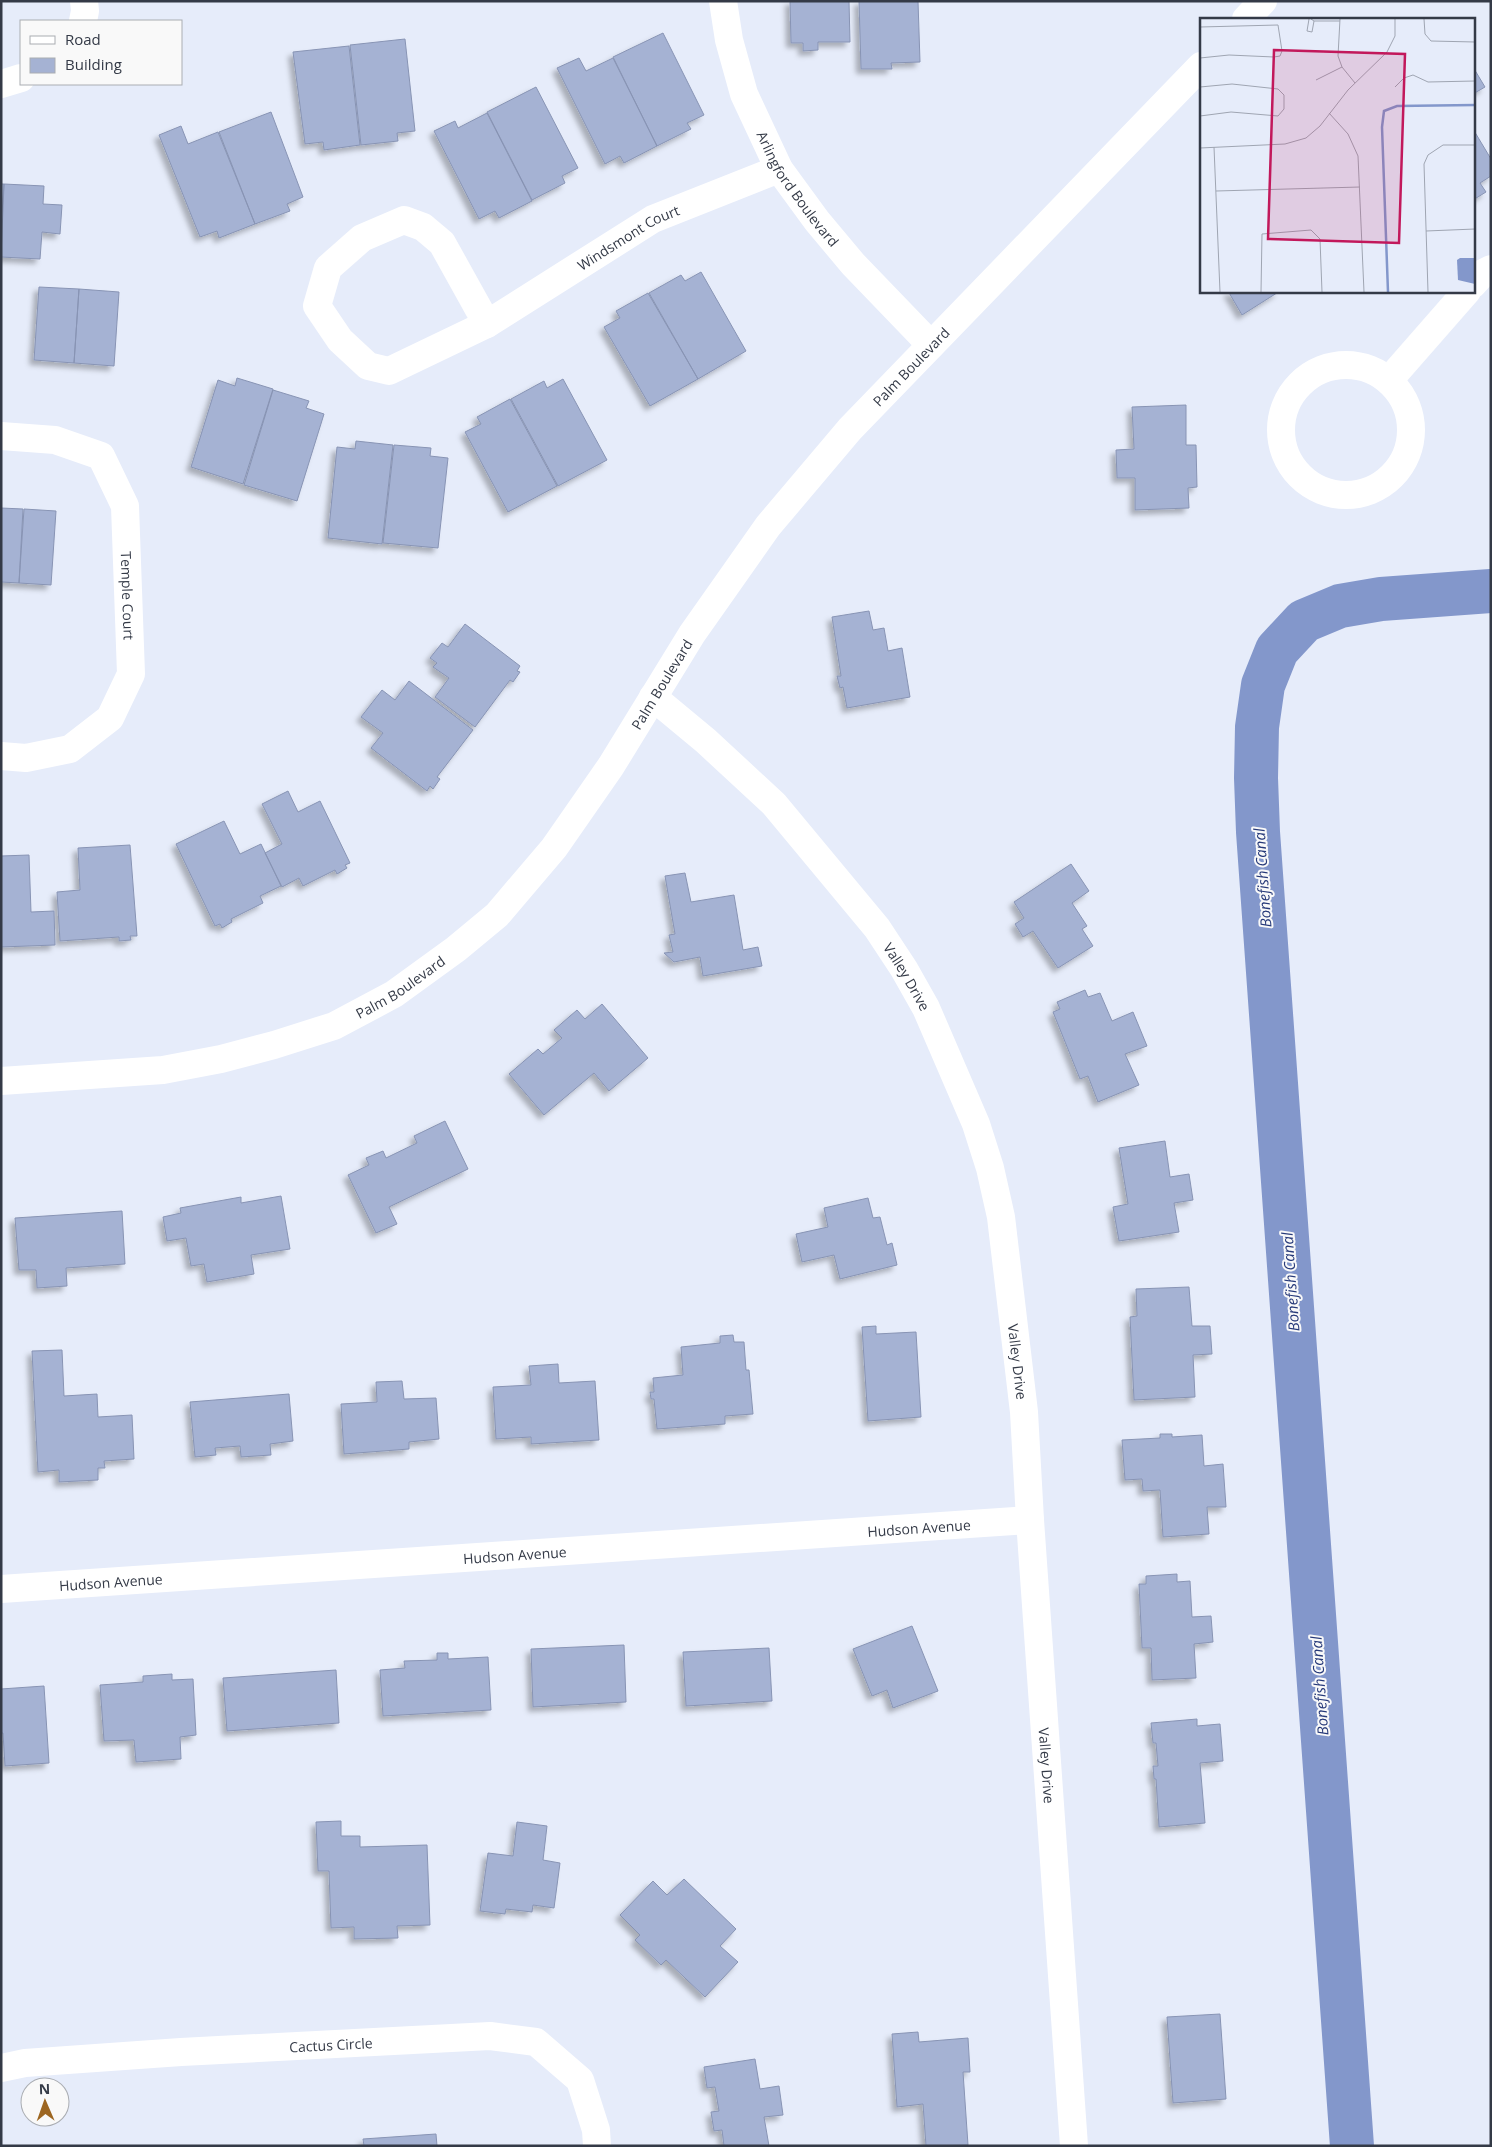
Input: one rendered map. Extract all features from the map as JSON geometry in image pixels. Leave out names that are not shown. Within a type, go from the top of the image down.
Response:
[{"type":"street","points":[[83,20],[84,1]]},
{"type":"street","name":"Arlingford Boulevard","points":[[723,1],[728,40],[744,94],[779,168],[816,221],[853,264],[930,345]]},
{"type":"street","points":[[1247,18],[1263,1]]},
{"type":"street","name":"Palm Boulevard","points":[[1,1081],[163,1070],[221,1059],[274,1045],[334,1026],[394,994],[456,949],[497,914],[554,848],[611,766],[692,634],[768,526],[850,430],[930,345],[1042,233],[1200,67]]},
{"type":"street","points":[[1,84],[20,78]]},
{"type":"street","name":"Windsmont Court","points":[[487,324],[442,243],[423,227],[404,220],[362,238],[328,268],[317,306],[340,340],[368,366],[389,371],[487,324],[653,219],[779,168]]},
{"type":"street","points":[[1474,283],[1483,273],[1491,268]]},
{"type":"street","points":[[1390,379],[1466,292]]},
{"type":"street","points":[[1350,364],[1371,368],[1390,379],[1404,396],[1412,417],[1412,439],[1405,460],[1392,477],[1374,490],[1353,495],[1330,494],[1310,485],[1294,470],[1284,451],[1280,430],[1284,409],[1294,390],[1309,375],[1329,366],[1350,364]]},
{"type":"street","name":"Temple Court","points":[[1,436],[54,440],[101,456],[125,506],[131,674],[110,718],[70,749],[26,758],[1,756]]},
{"type":"street","name":"Valley Drive","points":[[653,697],[706,741],[774,804],[877,928],[904,969],[926,1008],[976,1124],[990,1168],[1002,1217],[1024,1412],[1074,2146]]},
{"type":"street","name":"Hudson Avenue","points":[[1,1589],[1030,1520]]},
{"type":"street","name":"Cactus Circle","points":[[1,2068],[25,2063],[181,2052],[490,2036],[536,2042],[580,2080],[596,2130],[597,2146]]},
{"type":"building","points":[[790,1],[849,1],[850,42],[818,42],[818,50],[803,51],[803,43],[791,43]]},
{"type":"building","points":[[859,1],[918,1],[920,62],[891,63],[892,69],[861,69]]},
{"type":"building","points":[[663,33],[704,115],[687,123],[691,129],[657,146],[613,57]]},
{"type":"building","points":[[405,39],[415,131],[397,133],[398,141],[361,145],[350,45]]},
{"type":"building","points":[[349,46],[360,145],[324,150],[323,142],[305,144],[293,52]]},
{"type":"building","points":[[579,58],[586,71],[613,58],[657,146],[624,163],[620,156],[605,164],[557,68]]},
{"type":"building","points":[[1474,69],[1485,87],[1474,93]]},
{"type":"building","points":[[536,87],[578,168],[562,176],[565,183],[532,200],[487,112]]},
{"type":"building","points":[[271,112],[303,197],[287,204],[290,211],[255,224],[219,132]]},
{"type":"building","points":[[487,113],[532,201],[499,218],[495,211],[479,219],[434,131],[455,121],[458,128]]},
{"type":"building","points":[[181,126],[188,144],[218,132],[255,224],[219,238],[217,231],[200,237],[159,135]]},
{"type":"building","points":[[1474,131],[1491,159],[1491,176],[1480,183],[1486,192],[1474,199]]},
{"type":"building","points":[[1,184],[4,184],[1,228]]},
{"type":"building","points":[[4,184],[44,186],[43,204],[62,205],[60,234],[42,232],[40,259],[1,257]]},
{"type":"building","points":[[701,272],[746,351],[698,379],[649,293],[681,275],[685,281]]},
{"type":"building","points":[[39,287],[79,289],[74,363],[34,360]]},
{"type":"building","points":[[79,289],[119,292],[114,366],[74,363]]},
{"type":"building","points":[[1229,292],[1278,292],[1242,315]]},
{"type":"building","points":[[648,293],[698,379],[650,406],[604,327],[620,318],[616,311]]},
{"type":"building","points":[[237,378],[273,389],[243,484],[191,467],[218,380],[235,386]]},
{"type":"building","points":[[563,379],[607,460],[558,486],[511,399],[544,381],[547,388]]},
{"type":"building","points":[[273,390],[309,401],[306,408],[324,414],[297,501],[244,485]]},
{"type":"building","points":[[510,399],[557,486],[508,512],[465,432],[481,424],[477,417]]},
{"type":"building","points":[[1186,405],[1186,445],[1196,445],[1197,487],[1188,488],[1189,508],[1135,510],[1135,478],[1117,478],[1116,450],[1134,449],[1132,407]]},
{"type":"building","points":[[356,441],[393,445],[382,544],[328,538],[337,447],[355,449]]},
{"type":"building","points":[[394,445],[431,448],[430,456],[448,458],[438,548],[383,543]]},
{"type":"building","points":[[1,508],[23,509],[19,583],[1,582]]},
{"type":"building","points":[[24,509],[56,511],[51,585],[19,583]]},
{"type":"building","points":[[869,611],[873,630],[884,628],[888,651],[902,648],[910,697],[847,708],[843,687],[840,688],[837,676],[841,676],[832,617]]},
{"type":"building","points":[[465,624],[520,666],[517,671],[520,672],[513,682],[510,680],[475,727],[435,697],[449,678],[433,667],[437,663],[430,658],[442,643],[448,647]]},
{"type":"building","points":[[409,681],[473,730],[437,777],[440,779],[433,789],[430,786],[427,791],[371,748],[383,733],[361,717],[382,690],[395,700]]},
{"type":"building","points":[[288,791],[298,812],[320,801],[350,863],[345,865],[347,868],[337,874],[335,870],[303,886],[299,878],[282,887],[265,853],[282,844],[262,804]]},
{"type":"building","points":[[224,821],[240,854],[261,844],[281,886],[260,896],[263,903],[231,919],[232,922],[222,928],[220,924],[215,926],[176,844]]},
{"type":"building","points":[[130,845],[137,936],[130,936],[131,940],[119,941],[119,937],[60,941],[57,892],[80,890],[78,848]]},
{"type":"building","points":[[29,855],[31,912],[54,911],[55,945],[1,947],[1,856]]},
{"type":"building","points":[[1071,864],[1089,891],[1072,903],[1087,926],[1082,929],[1093,946],[1058,968],[1033,931],[1023,937],[1015,924],[1024,918],[1014,902]]},
{"type":"building","points":[[685,873],[691,902],[734,895],[743,950],[758,947],[762,966],[703,976],[700,957],[674,962],[664,953],[673,952],[669,935],[675,934],[665,876]]},
{"type":"building","points":[[1085,990],[1088,997],[1100,993],[1112,1021],[1133,1012],[1147,1046],[1125,1054],[1139,1085],[1098,1102],[1088,1076],[1080,1079],[1053,1012],[1060,1009],[1057,1002]]},
{"type":"building","points":[[602,1004],[648,1058],[609,1091],[594,1073],[544,1115],[509,1074],[538,1049],[543,1054],[562,1038],[554,1030],[577,1010],[585,1019]]},
{"type":"building","points":[[445,1121],[468,1169],[389,1207],[397,1224],[376,1233],[348,1175],[369,1165],[366,1158],[383,1151],[386,1158],[417,1143],[414,1136]]},
{"type":"building","points":[[1165,1141],[1170,1177],[1189,1174],[1193,1200],[1174,1203],[1179,1232],[1119,1241],[1113,1207],[1128,1204],[1119,1148]]},
{"type":"building","points":[[281,1196],[290,1249],[251,1255],[254,1274],[207,1282],[204,1264],[191,1266],[186,1238],[167,1241],[163,1217],[181,1213],[180,1208],[241,1197],[241,1203]]},
{"type":"building","points":[[868,1198],[873,1218],[880,1217],[887,1245],[892,1243],[897,1265],[840,1279],[834,1255],[802,1262],[796,1234],[828,1227],[824,1208]]},
{"type":"building","points":[[122,1211],[125,1264],[66,1268],[67,1286],[37,1288],[36,1270],[19,1270],[15,1218]]},
{"type":"building","points":[[1189,1287],[1192,1326],[1210,1326],[1212,1354],[1193,1355],[1195,1397],[1134,1400],[1130,1317],[1137,1316],[1136,1289]]},
{"type":"building","points":[[876,1326],[876,1334],[916,1332],[921,1417],[868,1421],[862,1327]]},
{"type":"building","points":[[733,1335],[734,1342],[744,1342],[753,1414],[725,1416],[725,1424],[657,1429],[654,1399],[651,1399],[650,1392],[654,1392],[653,1378],[683,1375],[681,1347],[720,1343],[720,1336]]},
{"type":"building","points":[[62,1350],[64,1396],[97,1394],[98,1417],[132,1415],[134,1459],[104,1461],[105,1468],[98,1468],[98,1480],[59,1482],[59,1470],[38,1472],[32,1351]]},
{"type":"building","points":[[558,1364],[559,1383],[595,1381],[599,1440],[531,1444],[531,1437],[496,1439],[493,1387],[531,1385],[529,1366]]},
{"type":"building","points":[[402,1381],[404,1399],[436,1398],[439,1439],[409,1442],[409,1449],[344,1454],[341,1404],[377,1402],[376,1382]]},
{"type":"building","points":[[289,1394],[293,1441],[270,1444],[271,1455],[241,1457],[240,1446],[215,1448],[216,1455],[195,1457],[190,1402]]},
{"type":"building","points":[[1160,1434],[1172,1434],[1172,1437],[1202,1435],[1204,1466],[1223,1464],[1226,1507],[1207,1507],[1209,1534],[1163,1537],[1160,1490],[1143,1491],[1142,1479],[1125,1480],[1122,1440],[1160,1438]]},
{"type":"building","points":[[1177,1574],[1177,1582],[1190,1581],[1192,1617],[1211,1616],[1213,1642],[1194,1644],[1196,1678],[1152,1680],[1151,1648],[1142,1648],[1139,1584],[1146,1584],[1146,1576]]},
{"type":"building","points":[[912,1626],[938,1691],[893,1708],[887,1690],[872,1696],[853,1649]]},
{"type":"building","points":[[624,1645],[626,1702],[533,1707],[531,1649]]},
{"type":"building","points":[[769,1648],[772,1701],[686,1706],[683,1652]]},
{"type":"building","points":[[437,1653],[448,1653],[448,1659],[488,1657],[491,1710],[383,1716],[380,1670],[405,1668],[404,1661],[437,1660]]},
{"type":"building","points":[[336,1670],[339,1723],[227,1731],[223,1678]]},
{"type":"building","points":[[172,1674],[172,1680],[193,1679],[196,1735],[180,1737],[181,1759],[136,1762],[134,1740],[104,1741],[100,1685],[143,1682],[143,1676]]},
{"type":"building","points":[[44,1686],[49,1763],[5,1766],[3,1733],[1,1733],[1,1689]]},
{"type":"building","points":[[1197,1719],[1197,1726],[1220,1724],[1223,1761],[1200,1763],[1205,1823],[1159,1827],[1156,1779],[1154,1779],[1153,1766],[1158,1766],[1156,1743],[1153,1743],[1151,1723]]},
{"type":"building","points":[[341,1821],[341,1836],[360,1836],[360,1847],[427,1845],[430,1925],[397,1926],[398,1938],[354,1939],[354,1927],[331,1928],[329,1871],[318,1871],[316,1822]]},
{"type":"building","points":[[517,1822],[547,1826],[543,1860],[560,1863],[554,1908],[533,1905],[532,1912],[506,1909],[505,1914],[480,1911],[488,1853],[513,1856]]},
{"type":"building","points":[[684,1879],[736,1929],[720,1946],[738,1962],[705,1997],[666,1960],[661,1965],[635,1940],[640,1935],[620,1915],[653,1881],[667,1895]]},
{"type":"building","points":[[1220,2014],[1226,2099],[1173,2103],[1167,2017]]},
{"type":"building","points":[[918,2032],[919,2042],[968,2038],[970,2072],[963,2072],[968,2145],[926,2146],[923,2104],[897,2107],[892,2034]]},
{"type":"building","points":[[755,2059],[760,2089],[779,2086],[783,2115],[764,2117],[769,2146],[724,2146],[722,2130],[714,2131],[711,2112],[719,2111],[715,2087],[707,2088],[704,2067]]},
{"type":"building","points":[[436,2134],[437,2146],[364,2146],[363,2139]]},
{"type":"waterway","name":"Bonefish Canal","points":[[1352,2146],[1258,832],[1257,727],[1263,685],[1277,650],[1304,621],[1340,606],[1381,599],[1491,591]]}]
